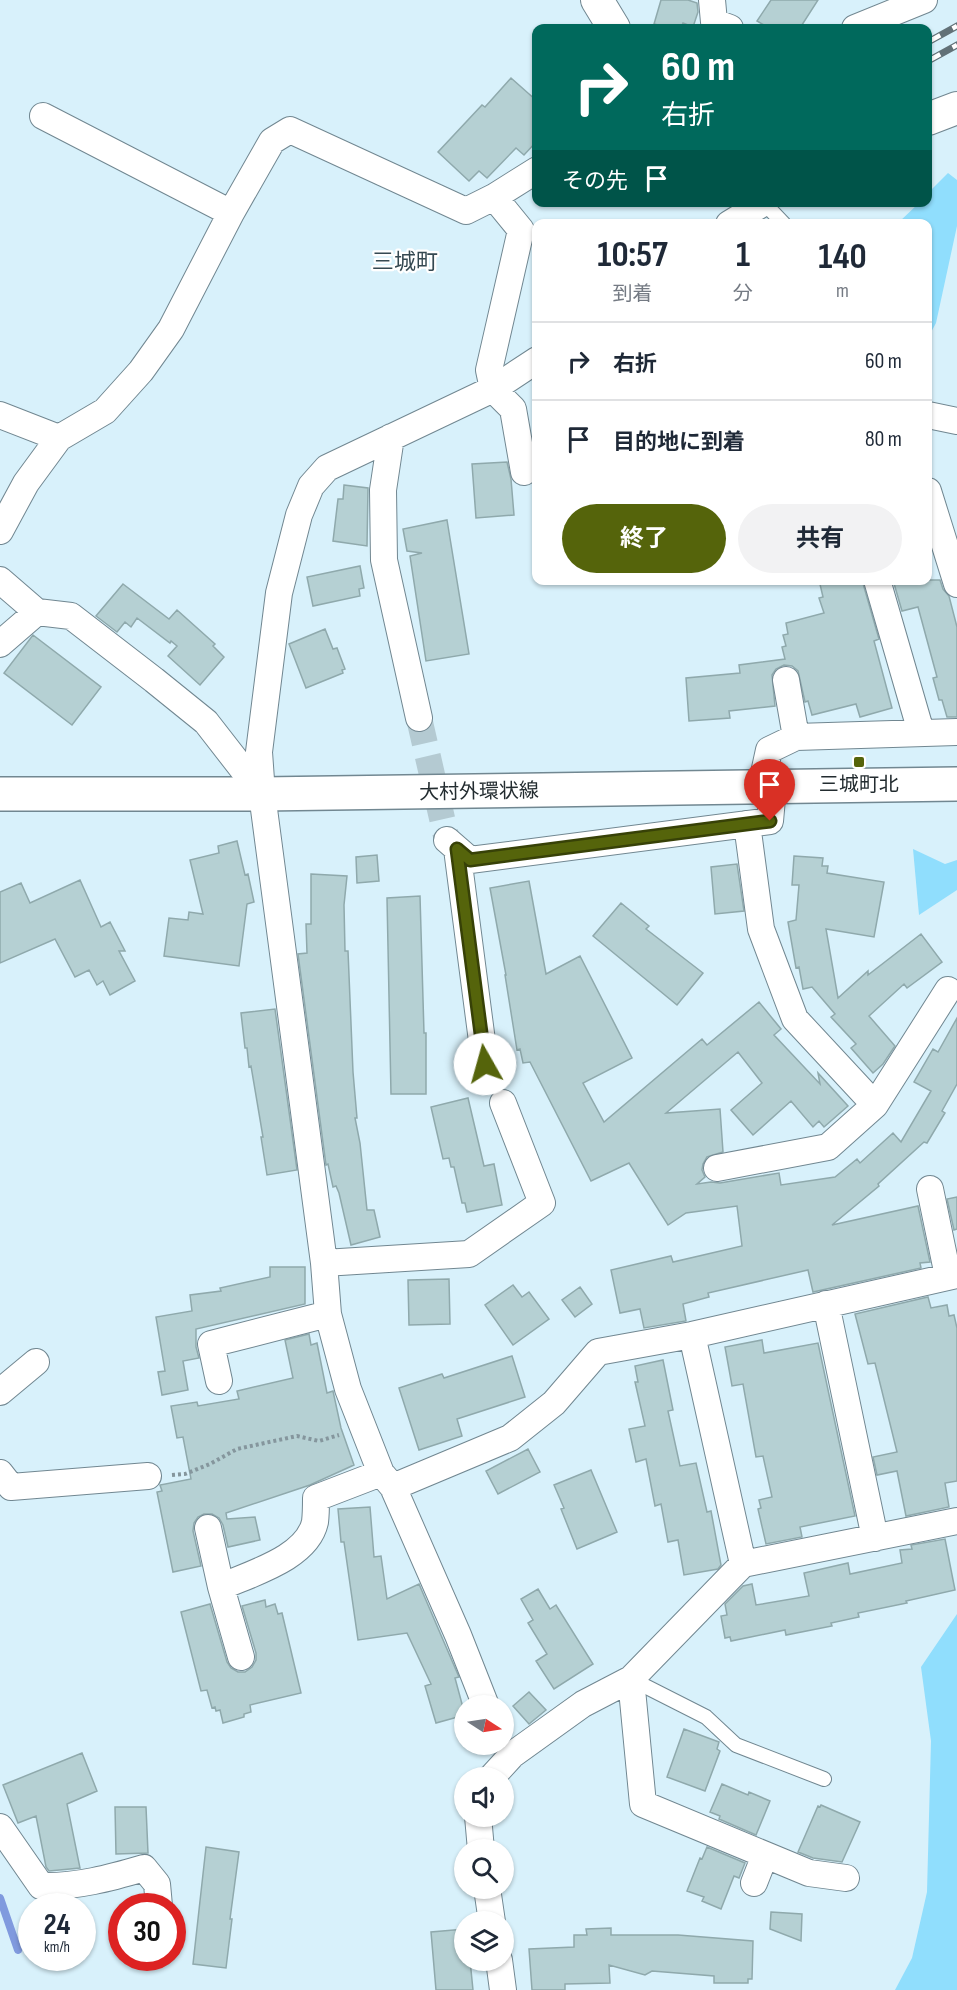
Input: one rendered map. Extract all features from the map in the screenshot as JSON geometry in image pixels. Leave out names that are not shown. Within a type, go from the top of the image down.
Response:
[{"type":"main road","name":"大村外環状線","points":[[0,794],[262,794],[957,784]]},
{"type":"street","points":[[597,0],[612,24]]},
{"type":"street","points":[[865,24],[924,0]]},
{"type":"street","points":[[932,117],[957,108]]},
{"type":"street","points":[[43,116],[231,213]]},
{"type":"street","points":[[0,531],[26,483],[60,438],[105,411],[141,371],[171,329],[231,213],[272,141],[290,130],[466,211],[532,173]]},
{"type":"street","points":[[494,197],[521,230],[489,370],[493,389],[513,408],[524,472]]},
{"type":"street","points":[[737,219],[757,207]]},
{"type":"street","points":[[482,1695],[459,1635],[363,1428],[348,1389],[328,1314],[324,1263],[262,794],[259,752],[279,593],[299,515],[311,486],[327,468],[493,389],[532,363]]},
{"type":"street","points":[[0,415],[60,438]]},
{"type":"street","points":[[932,416],[957,421]]},
{"type":"street","points":[[391,437],[383,490],[384,560],[419,718]]},
{"type":"street","points":[[932,504],[957,584]]},
{"type":"street","points":[[0,580],[37,612],[71,616],[206,722],[262,794]]},
{"type":"street","points":[[878,585],[921,732]]},
{"type":"street","points":[[0,644],[37,612]]},
{"type":"street","points":[[786,680],[796,737]]},
{"type":"street","points":[[485,1064],[452,845],[470,860],[770,821],[767,787],[769,750],[796,737],[957,732]]},
{"type":"street","points":[[747,824],[761,929],[795,1019],[875,1105]]},
{"type":"street","points":[[717,1168],[828,1147],[875,1105],[948,990]]},
{"type":"street","points":[[324,1263],[469,1254],[542,1203],[503,1102]]},
{"type":"street","points":[[222,1587],[284,1559],[302,1546],[314,1523],[316,1498],[387,1480],[510,1438],[555,1403],[598,1352],[692,1335],[953,1276],[930,1189]]},
{"type":"street","points":[[826,1304],[875,1538]]},
{"type":"street","points":[[219,1381],[211,1344],[328,1314]]},
{"type":"street","points":[[692,1335],[742,1564]]},
{"type":"street","points":[[0,1392],[36,1362]]},
{"type":"street","points":[[0,1473],[10,1487],[148,1476]]},
{"type":"street","points":[[514,1744],[631,1679],[742,1564],[957,1521]]},
{"type":"street","points":[[208,1528],[241,1657]]},
{"type":"street","points":[[631,1679],[643,1804],[809,1873],[846,1878]]},
{"type":"street","points":[[0,1827],[40,1886],[65,1887],[144,1868],[158,1884],[158,1893]]},
{"type":"street","points":[[754,1883],[765,1855]]},
{"type":"street","points":[[500,1971],[503,1990]]},
{"type":"lane","points":[[768,207],[779,219]]},
{"type":"lane","points":[[631,1679],[706,1717],[736,1745],[824,1779]]},
{"type":"path","points":[[148,1476],[185,1474],[210,1464],[237,1449],[297,1436],[320,1441],[363,1428]]},
{"type":"shaded area","points":[[948,173],[957,180],[957,226],[936,323],[932,330],[932,219],[902,219],[915,207],[932,207],[932,189]]},
{"type":"shaded area","points":[[913,849],[945,864],[957,860],[957,890],[919,915]]},
{"type":"shaded area","points":[[957,1614],[957,1990],[895,1990],[912,1958],[927,1892],[931,1741],[921,1667]]},
{"type":"building","points":[[661,0],[688,0],[697,3],[698,12],[694,24],[654,24]]},
{"type":"building","points":[[771,0],[818,0],[803,24],[762,24],[757,21]]},
{"type":"building","points":[[511,78],[532,97],[532,146],[524,155],[516,148],[487,178],[479,171],[469,181],[438,152],[482,105],[485,107]]},
{"type":"building","points":[[507,462],[514,515],[476,518],[472,464]]},
{"type":"building","points":[[344,485],[368,488],[367,546],[333,541],[338,499],[343,499]]},
{"type":"building","points":[[447,520],[469,654],[426,661],[410,556],[422,553],[407,551],[403,529]]},
{"type":"building","points":[[360,566],[364,588],[359,589],[360,596],[313,606],[307,577]]},
{"type":"building","points":[[932,580],[940,580],[949,596],[957,627],[957,717],[947,717],[942,700],[939,700],[933,678],[937,677],[918,607],[902,611],[894,585],[932,585]]},
{"type":"building","points":[[123,584],[169,619],[177,610],[215,644],[213,646],[224,657],[200,685],[168,656],[177,646],[137,618],[131,627],[125,622],[117,632],[96,616]]},
{"type":"building","points":[[820,585],[863,585],[879,639],[874,641],[892,708],[860,717],[856,704],[812,715],[808,701],[805,702],[798,671],[792,666],[784,665],[776,669],[772,675],[775,706],[729,711],[730,718],[689,721],[686,678],[740,673],[739,665],[785,659],[782,647],[786,646],[783,635],[788,634],[786,623],[824,613],[819,598],[823,597]]},
{"type":"building","points":[[325,629],[333,649],[337,648],[345,669],[342,670],[343,673],[306,688],[289,644]]},
{"type":"building","points":[[33,635],[101,687],[72,725],[4,673]]},
{"type":"building","points":[[237,841],[254,902],[247,904],[239,966],[164,956],[169,918],[188,920],[189,912],[203,914],[190,860],[219,853],[218,846]]},
{"type":"building","points":[[377,855],[379,881],[357,883],[356,857]]},
{"type":"building","points":[[794,856],[823,858],[822,866],[828,866],[827,873],[884,882],[874,937],[826,929],[838,998],[868,971],[868,975],[921,934],[942,962],[907,988],[904,984],[869,1016],[895,1046],[883,1064],[873,1073],[851,1048],[856,1044],[831,1017],[835,1014],[812,987],[803,989],[799,967],[796,968],[788,922],[796,920],[799,885],[792,885]]},
{"type":"building","points":[[737,864],[744,911],[715,914],[711,867]]},
{"type":"building","points":[[311,874],[347,876],[344,905],[345,951],[348,951],[357,1118],[355,1118],[367,1210],[374,1210],[380,1237],[351,1245],[339,1193],[336,1186],[333,1187],[328,1164],[326,1165],[298,954],[307,953],[306,924],[311,924]]},
{"type":"building","points":[[80,880],[101,927],[110,922],[125,951],[119,951],[135,981],[110,995],[103,981],[97,985],[89,970],[75,977],[55,939],[0,963],[0,892],[21,883],[30,903]]},
{"type":"building","points":[[529,881],[546,974],[580,956],[632,1058],[583,1083],[604,1122],[702,1039],[707,1045],[759,1002],[781,1029],[774,1035],[820,1084],[818,1073],[848,1106],[824,1127],[819,1121],[813,1127],[791,1101],[753,1135],[731,1110],[762,1083],[738,1052],[666,1113],[720,1109],[723,1152],[707,1157],[702,1170],[705,1177],[697,1184],[720,1183],[779,1173],[781,1185],[835,1177],[857,1159],[860,1163],[893,1133],[901,1142],[931,1091],[914,1082],[933,1049],[938,1052],[957,1018],[957,1084],[942,1111],[945,1113],[927,1143],[924,1142],[878,1184],[879,1186],[832,1225],[918,1206],[930,1262],[920,1263],[921,1268],[813,1292],[808,1270],[708,1293],[709,1297],[683,1304],[686,1321],[644,1328],[640,1309],[620,1313],[611,1270],[671,1256],[673,1262],[742,1246],[737,1206],[686,1213],[668,1225],[629,1163],[591,1181],[530,1062],[523,1063],[520,1049],[517,1050],[490,888]]},
{"type":"building","points":[[420,896],[424,1033],[426,1033],[426,1094],[391,1094],[387,898]]},
{"type":"building","points":[[621,903],[649,926],[646,929],[703,973],[677,1005],[593,936]]},
{"type":"building","points":[[275,1009],[297,1170],[267,1175],[261,1137],[263,1137],[251,1066],[249,1067],[247,1048],[245,1048],[241,1013]]},
{"type":"building","points":[[468,1098],[484,1166],[494,1164],[502,1205],[467,1212],[465,1203],[462,1203],[454,1167],[451,1167],[449,1158],[443,1159],[431,1107]]},
{"type":"building","points":[[957,1197],[957,1229],[954,1230],[947,1199]]},
{"type":"building","points":[[270,1267],[305,1267],[305,1304],[196,1329],[196,1347],[199,1358],[183,1361],[188,1390],[162,1395],[158,1372],[165,1371],[156,1317],[192,1311],[190,1295],[221,1291],[220,1288],[270,1277]]},
{"type":"building","points":[[449,1279],[450,1324],[409,1325],[408,1280]]},
{"type":"building","points":[[513,1285],[522,1297],[529,1292],[549,1319],[513,1345],[485,1305]]},
{"type":"building","points":[[580,1287],[592,1304],[575,1317],[562,1300]]},
{"type":"building","points":[[928,1297],[931,1308],[947,1305],[949,1316],[954,1315],[957,1328],[957,1481],[945,1483],[949,1507],[906,1516],[897,1471],[877,1475],[873,1457],[897,1452],[875,1363],[868,1364],[855,1314]]},
{"type":"building","points":[[309,1334],[311,1345],[317,1343],[327,1393],[333,1391],[341,1428],[354,1465],[310,1485],[226,1513],[227,1519],[255,1517],[260,1540],[228,1547],[219,1518],[212,1514],[198,1517],[193,1531],[201,1566],[173,1572],[157,1492],[162,1491],[160,1485],[191,1479],[183,1437],[177,1438],[171,1406],[197,1402],[198,1406],[239,1399],[237,1391],[293,1378],[285,1340]]},
{"type":"building","points":[[762,1340],[764,1353],[818,1343],[855,1516],[800,1527],[802,1537],[766,1544],[758,1509],[761,1508],[759,1500],[772,1497],[763,1456],[756,1457],[743,1384],[732,1386],[725,1347]]},
{"type":"building","points":[[512,1356],[525,1397],[457,1419],[462,1436],[419,1450],[399,1388],[442,1374],[444,1378]]},
{"type":"building","points":[[663,1360],[673,1410],[668,1411],[680,1466],[696,1463],[707,1512],[711,1511],[721,1565],[718,1569],[684,1575],[678,1540],[668,1542],[661,1504],[655,1506],[646,1459],[636,1462],[629,1429],[645,1426],[635,1382],[638,1382],[635,1366]]},
{"type":"building","points":[[528,1449],[540,1472],[498,1494],[486,1471]]},
{"type":"building","points":[[591,1470],[617,1532],[577,1549],[554,1485]]},
{"type":"building","points":[[370,1507],[374,1557],[381,1556],[387,1599],[419,1584],[459,1677],[455,1678],[460,1695],[454,1695],[454,1718],[436,1723],[425,1686],[431,1684],[407,1633],[358,1640],[344,1542],[341,1542],[338,1509]]},
{"type":"building","points":[[945,1539],[955,1590],[858,1613],[859,1617],[831,1623],[832,1626],[786,1635],[785,1630],[731,1641],[730,1637],[725,1638],[721,1616],[727,1615],[725,1604],[743,1586],[752,1584],[756,1605],[809,1596],[804,1573],[848,1563],[850,1574],[902,1563],[900,1550],[912,1549],[911,1545]]},
{"type":"building","points":[[538,1589],[550,1609],[556,1605],[593,1664],[554,1689],[536,1661],[547,1654],[528,1623],[533,1620],[521,1599]]},
{"type":"building","points":[[265,1600],[266,1607],[275,1604],[278,1614],[282,1613],[301,1693],[250,1705],[251,1712],[244,1714],[244,1717],[223,1723],[220,1710],[216,1711],[215,1707],[212,1708],[207,1690],[201,1691],[181,1612],[210,1604],[227,1662],[238,1672],[245,1672],[252,1667],[256,1660],[256,1653],[242,1606]]},
{"type":"building","points":[[529,1692],[546,1710],[529,1724],[514,1705]]},
{"type":"building","points":[[684,1729],[719,1742],[717,1749],[720,1751],[705,1791],[667,1777]]},
{"type":"building","points":[[82,1753],[97,1791],[67,1804],[80,1868],[49,1871],[46,1867],[36,1816],[18,1823],[3,1785]]},
{"type":"building","points":[[722,1784],[770,1801],[756,1835],[719,1819],[720,1816],[710,1812]]},
{"type":"building","points":[[821,1805],[860,1822],[842,1862],[813,1858],[798,1852],[818,1806]]},
{"type":"building","points":[[115,1807],[146,1807],[148,1853],[116,1854]]},
{"type":"building","points":[[206,1847],[239,1852],[226,1968],[193,1964]]},
{"type":"building","points":[[707,1847],[745,1863],[739,1878],[734,1876],[721,1909],[702,1901],[704,1897],[687,1891],[700,1858],[702,1859]]},
{"type":"building","points":[[771,1912],[802,1914],[801,1941],[770,1929]]},
{"type":"building","points":[[611,1928],[611,1935],[678,1935],[753,1941],[752,1979],[748,1979],[748,1983],[714,1983],[714,1976],[652,1971],[645,1975],[609,1965],[610,1983],[565,1984],[565,1990],[532,1990],[529,1949],[574,1947],[574,1935],[587,1935],[586,1929]]},
{"type":"building","points":[[454,1930],[454,1971],[471,1971],[473,1990],[436,1990],[431,1932]]},
{"type":"waterway","points":[[0,1898],[18,1950]]},
{"type":"tunnel","points":[[419,718],[447,840]]},
{"type":"railway","points":[[932,40],[957,26]]},
{"type":"railway","points":[[932,59],[957,45]]},
{"type":"place","name":"三城町北","points":[[859,762]]},
{"type":"district","name":"三城町","points":[[405,261]]},
{"type":"route","points":[[485,1064],[457,849],[470,860],[770,821]]}]
